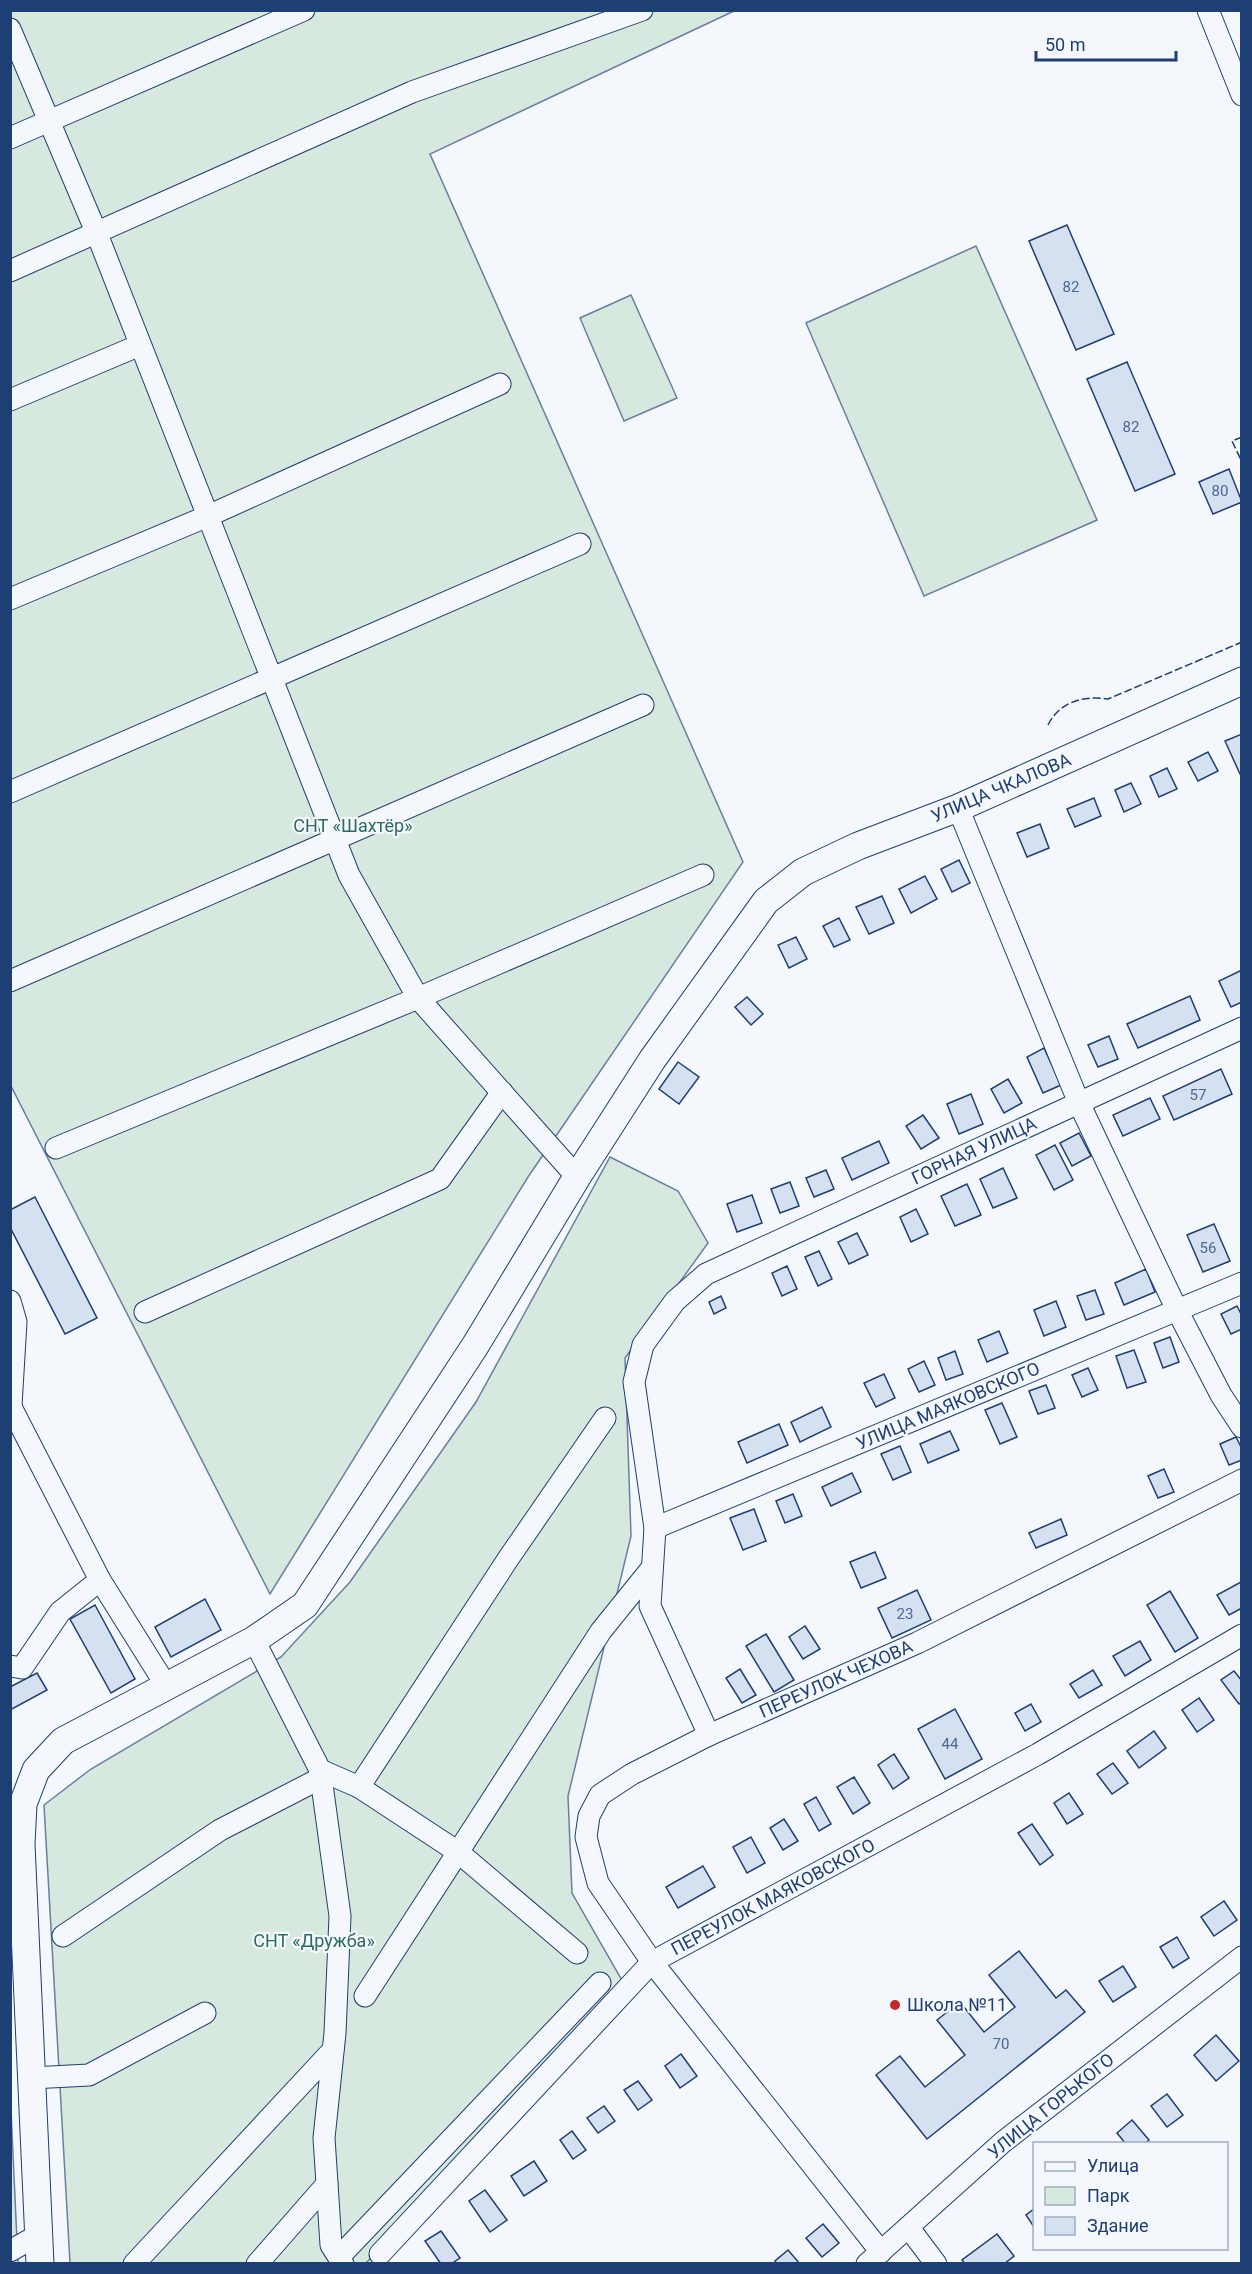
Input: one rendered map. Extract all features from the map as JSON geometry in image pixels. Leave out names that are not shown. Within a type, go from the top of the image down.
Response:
[{"type":"main road","name":"УЛИЦА ЧКАЛОВА","points":[[40,2264],[21,1844],[23,1804],[36,1770],[63,1741],[254,1640],[305,1605],[475,1347],[577,1177],[652,1060],[766,901],[803,872],[858,846],[958,808],[1242,681]]},
{"type":"street","points":[[10,138],[304,10]]},
{"type":"street","points":[[10,271],[412,92],[642,10]]},
{"type":"street","points":[[1208,10],[1233,47],[1242,95]]},
{"type":"street","points":[[10,28],[97,234],[349,875],[418,998],[577,1177]]},
{"type":"street","points":[[10,400],[140,345]]},
{"type":"street","points":[[10,599],[208,516],[500,384]]},
{"type":"street","points":[[10,792],[580,544]]},
{"type":"street","points":[[10,981],[644,705]]},
{"type":"street","points":[[958,808],[1079,1103],[1177,1310],[1221,1395],[1242,1427]]},
{"type":"street","points":[[56,1148],[418,998],[703,875]]},
{"type":"street","name":"ГОРНАЯ УЛИЦА","points":[[709,1735],[650,1606],[655,1528],[634,1382],[643,1345],[675,1301],[706,1274],[1242,1028]]},
{"type":"street","points":[[144,1312],[440,1179],[502,1092]]},
{"type":"street","name":"УЛИЦА МАЯКОВСКОГО","points":[[655,1528],[1242,1283]]},
{"type":"street","points":[[10,1301],[16,1322],[11,1406],[100,1580],[167,1687]]},
{"type":"street","points":[[359,1787],[508,1559],[605,1418]]},
{"type":"street","name":"ПЕРЕУЛОК ЧЕХОВА","points":[[874,2258],[652,1962],[598,1883],[586,1837],[589,1816],[600,1795],[632,1774],[709,1735],[917,1643],[1242,1480]]},
{"type":"street","points":[[365,1996],[601,1632],[651,1569]]},
{"type":"street","points":[[10,1666],[22,1668],[60,1612],[100,1580]]},
{"type":"street","name":"ПЕРЕУЛОК МАЯКОВСКОГО","points":[[380,2254],[652,1962],[1038,1754],[1242,1635]]},
{"type":"street","points":[[254,1640],[321,1774],[340,1916],[333,2050],[324,2138],[331,2245],[341,2260],[600,1983]]},
{"type":"street","points":[[63,1936],[220,1830],[321,1774],[359,1787],[458,1852],[577,1953]]},
{"type":"street","name":"УЛИЦА ГОРЬКОГО","points":[[874,2258],[1003,2142],[1242,1957]]},
{"type":"street","points":[[31,2078],[89,2075],[205,2013]]},
{"type":"street","points":[[134,2264],[333,2050]]},
{"type":"street","points":[[256,2264],[327,2184]]},
{"type":"street","points":[[909,2228],[936,2264]]},
{"type":"street","points":[[10,2251],[38,2235]]},
{"type":"green space","name":"СНТ «Шахтёр»","points":[[11,11],[734,11],[430,154],[743,862],[528,1177],[270,1594],[11,1086]]},
{"type":"green space","points":[[976,246],[1097,520],[924,596],[806,323]]},
{"type":"green space","points":[[631,295],[677,398],[624,421],[580,318]]},
{"type":"green space","name":"СНТ «Дружба»","points":[[610,1157],[678,1191],[708,1243],[625,1358],[631,1536],[568,1796],[572,1893],[628,1991],[366,2263],[70,2263],[44,1805],[91,1769],[281,1657],[350,1582],[476,1402]]},
{"type":"green space","points":[[10,2089],[18,2263],[18,2264],[10,2263]]},
{"type":"building","points":[[1067,225],[1114,334],[1076,350],[1029,241]]},
{"type":"building","points":[[1127,362],[1175,474],[1135,491],[1087,379]]},
{"type":"building","points":[[1229,469],[1242,502],[1213,514],[1199,482]]},
{"type":"building","points":[[1242,734],[1242,773],[1240,774],[1225,741]]},
{"type":"building","points":[[1208,752],[1218,771],[1198,781],[1188,762]]},
{"type":"building","points":[[1167,768],[1177,789],[1159,797],[1150,776]]},
{"type":"building","points":[[1131,783],[1141,804],[1124,812],[1115,790]]},
{"type":"building","points":[[1094,798],[1101,816],[1075,827],[1067,809]]},
{"type":"building","points":[[1040,824],[1049,848],[1027,857],[1017,833]]},
{"type":"building","points":[[959,860],[970,883],[952,892],[941,869]]},
{"type":"building","points":[[925,876],[937,899],[911,913],[899,889]]},
{"type":"building","points":[[882,896],[894,923],[869,934],[856,907]]},
{"type":"building","points":[[839,918],[850,940],[834,947],[823,926]]},
{"type":"building","points":[[796,937],[807,959],[789,968],[778,945]]},
{"type":"building","points":[[1242,970],[1242,1002],[1231,1007],[1219,981]]},
{"type":"building","points":[[1190,996],[1200,1020],[1138,1048],[1127,1024]]},
{"type":"building","points":[[747,997],[763,1014],[751,1025],[735,1007]]},
{"type":"building","points":[[1109,1036],[1118,1059],[1098,1067],[1088,1045]]},
{"type":"building","points":[[1044,1048],[1061,1085],[1043,1093],[1027,1057]]},
{"type":"building","points":[[678,1062],[699,1077],[679,1104],[659,1089]]},
{"type":"building","points":[[1221,1069],[1232,1094],[1174,1120],[1163,1096]]},
{"type":"building","points":[[1008,1079],[1022,1103],[1004,1113],[991,1089]]},
{"type":"building","points":[[971,1094],[983,1124],[959,1134],[947,1104]]},
{"type":"building","points":[[1150,1098],[1160,1119],[1123,1136],[1113,1115]]},
{"type":"building","points":[[923,1115],[939,1138],[921,1149],[906,1126]]},
{"type":"building","points":[[1079,1133],[1091,1156],[1072,1166],[1060,1143]]},
{"type":"building","points":[[879,1141],[889,1163],[852,1180],[842,1158]]},
{"type":"building","points":[[1055,1145],[1073,1180],[1054,1190],[1036,1155]]},
{"type":"building","points":[[1003,1168],[1017,1198],[993,1208],[980,1179]]},
{"type":"building","points":[[826,1170],[834,1189],[814,1197],[806,1178]]},
{"type":"building","points":[[790,1182],[799,1206],[780,1213],[771,1189]]},
{"type":"building","points":[[967,1184],[981,1215],[955,1226],[941,1196]]},
{"type":"building","points":[[752,1195],[762,1223],[737,1232],[727,1204]]},
{"type":"building","points":[[35,1197],[97,1318],[65,1334],[10,1227],[10,1210]]},
{"type":"building","points":[[916,1209],[928,1234],[911,1242],[900,1217]]},
{"type":"building","points":[[1214,1224],[1230,1261],[1203,1272],[1187,1235]]},
{"type":"building","points":[[857,1233],[868,1255],[849,1264],[838,1242]]},
{"type":"building","points":[[819,1251],[832,1279],[818,1286],[805,1257]]},
{"type":"building","points":[[787,1266],[797,1289],[782,1296],[772,1273]]},
{"type":"building","points":[[1146,1269],[1155,1292],[1124,1305],[1115,1283]]},
{"type":"building","points":[[1095,1290],[1104,1314],[1086,1320],[1077,1296]]},
{"type":"building","points":[[721,1296],[726,1308],[714,1314],[709,1302]]},
{"type":"building","points":[[1056,1301],[1066,1327],[1044,1336],[1034,1310]]},
{"type":"building","points":[[1237,1306],[1242,1316],[1242,1329],[1231,1334],[1221,1314]]},
{"type":"building","points":[[999,1331],[1008,1353],[987,1362],[978,1340]]},
{"type":"building","points":[[1170,1337],[1179,1362],[1163,1368],[1154,1343]]},
{"type":"building","points":[[1134,1350],[1146,1382],[1127,1388],[1116,1356]]},
{"type":"building","points":[[955,1351],[963,1374],[946,1380],[938,1358]]},
{"type":"building","points":[[924,1361],[935,1385],[919,1392],[908,1369]]},
{"type":"building","points":[[1088,1368],[1098,1390],[1082,1397],[1072,1375]]},
{"type":"building","points":[[884,1374],[895,1398],[876,1407],[864,1383]]},
{"type":"building","points":[[1046,1385],[1055,1408],[1038,1414],[1029,1391]]},
{"type":"building","points":[[1002,1403],[1017,1437],[1000,1444],[985,1410]]},
{"type":"building","points":[[822,1407],[831,1427],[800,1442],[791,1422]]},
{"type":"building","points":[[779,1424],[788,1445],[747,1463],[738,1442]]},
{"type":"building","points":[[950,1431],[959,1450],[928,1463],[920,1444]]},
{"type":"building","points":[[1236,1437],[1242,1449],[1242,1460],[1229,1465],[1220,1444]]},
{"type":"building","points":[[900,1446],[911,1472],[893,1480],[881,1454]]},
{"type":"building","points":[[1164,1469],[1174,1492],[1158,1498],[1148,1476]]},
{"type":"building","points":[[852,1473],[861,1492],[831,1506],[822,1487]]},
{"type":"building","points":[[793,1494],[802,1516],[785,1523],[776,1501]]},
{"type":"building","points":[[754,1509],[766,1541],[743,1550],[730,1518]]},
{"type":"building","points":[[1061,1519],[1067,1535],[1036,1548],[1029,1533]]},
{"type":"building","points":[[875,1552],[886,1578],[861,1588],[850,1562]]},
{"type":"building","points":[[1241,1582],[1242,1608],[1229,1615],[1217,1595]]},
{"type":"building","points":[[917,1590],[931,1620],[892,1638],[878,1608]]},
{"type":"building","points":[[1170,1591],[1198,1638],[1175,1652],[1147,1605]]},
{"type":"building","points":[[205,1599],[221,1630],[171,1657],[155,1627]]},
{"type":"building","points":[[95,1605],[135,1679],[111,1693],[70,1619]]},
{"type":"building","points":[[805,1626],[820,1649],[803,1659],[789,1637]]},
{"type":"building","points":[[766,1634],[794,1680],[774,1692],[746,1646]]},
{"type":"building","points":[[1140,1641],[1151,1660],[1125,1676],[1113,1656]]},
{"type":"building","points":[[740,1669],[756,1695],[742,1703],[726,1678]]},
{"type":"building","points":[[1093,1670],[1102,1685],[1079,1698],[1070,1684]]},
{"type":"building","points":[[1234,1671],[1242,1681],[1242,1702],[1239,1704],[1221,1680]]},
{"type":"building","points":[[37,1673],[47,1690],[10,1710],[10,1687]]},
{"type":"building","points":[[1199,1698],[1214,1720],[1197,1732],[1182,1710]]},
{"type":"building","points":[[1031,1704],[1041,1722],[1025,1731],[1015,1713]]},
{"type":"building","points":[[955,1709],[982,1759],[945,1779],[918,1729]]},
{"type":"building","points":[[1154,1731],[1166,1748],[1139,1768],[1127,1751]]},
{"type":"building","points":[[894,1754],[909,1778],[893,1789],[878,1765]]},
{"type":"building","points":[[1113,1763],[1128,1783],[1112,1794],[1097,1774]]},
{"type":"building","points":[[854,1777],[870,1803],[853,1814],[837,1787]]},
{"type":"building","points":[[1069,1793],[1083,1814],[1067,1824],[1054,1803]]},
{"type":"building","points":[[816,1797],[831,1824],[819,1831],[804,1804]]},
{"type":"building","points":[[784,1819],[798,1841],[783,1850],[770,1828]]},
{"type":"building","points":[[1032,1824],[1053,1855],[1040,1865],[1018,1833]]},
{"type":"building","points":[[751,1837],[765,1863],[747,1873],[733,1847]]},
{"type":"building","points":[[703,1866],[715,1887],[678,1908],[666,1887]]},
{"type":"building","points":[[1224,1901],[1237,1920],[1214,1936],[1201,1917]]},
{"type":"building","points":[[1177,1937],[1189,1958],[1173,1968],[1160,1947]]},
{"type":"building","points":[[1019,1951],[1056,1998],[1066,1990],[1085,2012],[927,2139],[876,2075],[900,2056],[925,2087],[965,2055],[937,2020],[960,2002],[984,2032],[1015,2007],[989,1975]]},
{"type":"building","points":[[1123,1966],[1136,1987],[1113,2002],[1099,1981]]},
{"type":"building","points":[[1216,2035],[1239,2061],[1216,2081],[1194,2055]]},
{"type":"building","points":[[681,2054],[697,2076],[680,2088],[665,2066]]},
{"type":"building","points":[[638,2081],[652,2100],[638,2110],[624,2090]]},
{"type":"building","points":[[1167,2094],[1183,2115],[1167,2127],[1151,2106]]},
{"type":"building","points":[[604,2106],[615,2121],[598,2133],[587,2118]]},
{"type":"building","points":[[1132,2120],[1149,2140],[1147,2142],[1124,2142],[1117,2133]]},
{"type":"building","points":[[572,2131],[586,2150],[573,2159],[560,2140]]},
{"type":"building","points":[[534,2161],[547,2181],[524,2196],[511,2176]]},
{"type":"building","points":[[485,2190],[507,2220],[490,2232],[469,2201]]},
{"type":"building","points":[[1033,2210],[1033,2226],[1026,2215]]},
{"type":"building","points":[[823,2224],[839,2243],[822,2257],[806,2238]]},
{"type":"building","points":[[441,2231],[460,2258],[451,2264],[441,2264],[425,2241]]},
{"type":"building","points":[[997,2234],[1014,2256],[1004,2264],[965,2264],[962,2260]]},
{"type":"building","points":[[788,2250],[800,2264],[777,2264],[775,2261]]},
{"type":"fence","points":[[1242,437],[1232,441],[1242,462]]},
{"type":"fence","points":[[1048,725],[1059,711],[1073,702],[1090,698],[1108,699],[1242,642]]},
{"type":"place","name":"Школа №11","points":[[895,2005]]}]
